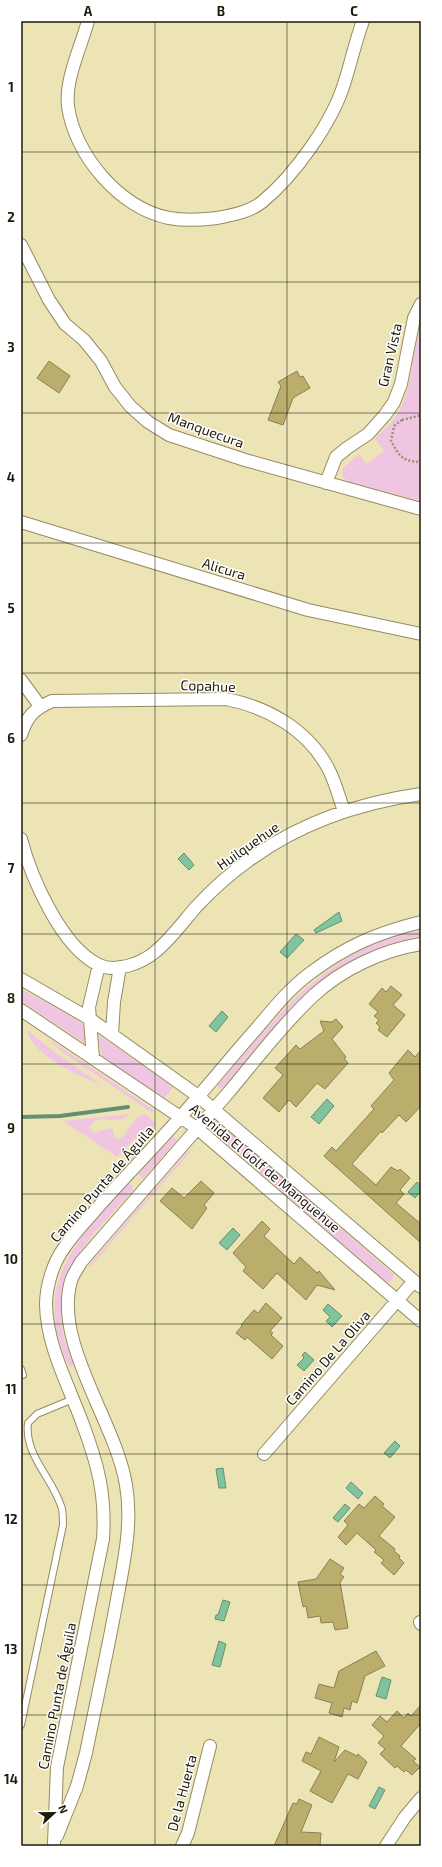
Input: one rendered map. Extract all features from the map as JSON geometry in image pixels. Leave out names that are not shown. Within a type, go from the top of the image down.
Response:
[{"type":"street","points":[[88,21],[70,77],[68,105],[74,132],[87,156],[109,184],[137,206],[168,218],[200,220],[236,215],[260,203],[283,182],[316,142],[332,113],[344,85],[354,44],[363,21]]},
{"type":"street","name":"Manquecura","points":[[21,246],[49,300],[65,324],[84,340],[101,361],[115,387],[131,407],[148,422],[169,435],[245,460],[421,509]]},
{"type":"street","name":"Gran Vista","points":[[326,483],[336,457],[368,434],[394,402],[401,384],[414,318],[421,304]]},
{"type":"street","name":"Alicura","points":[[21,522],[308,610],[421,634]]},
{"type":"street","points":[[21,680],[40,706],[32,714],[21,735]]},
{"type":"street","name":"Copahue","points":[[40,706],[52,701],[68,700],[226,699],[247,703],[267,712],[293,727],[312,746],[328,767],[337,788],[344,811]]},
{"type":"street","name":"Huilquehue","points":[[100,965],[120,967],[140,961],[155,952],[214,889],[252,858],[300,829],[344,811],[396,798],[421,794]]},
{"type":"street","points":[[21,839],[38,886],[69,940],[83,954],[100,965],[89,1007],[93,1058]]},
{"type":"street","name":"Camino Punta de Águila","points":[[56,1845],[57,1768],[103,1539],[105,1516],[103,1494],[98,1469],[49,1333],[46,1303],[52,1271],[63,1249],[72,1237],[284,997],[307,975],[335,955],[362,940],[393,929],[421,922]]},
{"type":"street","name":"Camino Punta de Águila","points":[[56,1845],[86,1753],[127,1543],[128,1504],[126,1485],[120,1458],[73,1344],[68,1322],[68,1299],[72,1280],[81,1262],[198,1129],[292,1018],[314,995],[346,973],[377,957],[406,946],[421,944]]},
{"type":"street","points":[[112,1034],[114,1002],[120,967]]},
{"type":"street","name":"Avenida El Golf de Manquehue","points":[[21,979],[90,1019],[198,1096],[417,1284]]},
{"type":"street","name":"Avenida El Golf de Manquehue","points":[[21,1010],[198,1129],[421,1321]]},
{"type":"street","name":"Camino De La Oliva","points":[[264,1454],[398,1301],[417,1284]]},
{"type":"street","name":"De la Huerta","points":[[182,1846],[188,1833],[210,1746]]},
{"type":"street","points":[[57,1768],[60,1777],[64,1782],[68,1785],[76,1786]]},
{"type":"street","points":[[386,1846],[405,1816],[421,1798]]},
{"type":"lane","points":[[21,1726],[63,1525],[62,1510],[56,1495],[28,1442],[28,1423],[37,1414],[73,1399]]},
{"type":"path","points":[[389,410],[402,420]]},
{"type":"path","points":[[421,414],[402,420],[394,426],[391,441],[398,453],[408,462],[421,462]]},
{"type":"shaded area","points":[[421,326],[421,501],[349,482],[343,477],[342,469],[359,454],[366,464],[384,451],[375,438],[393,420],[403,403],[410,381],[415,348]]},
{"type":"shaded area","points":[[184,853],[194,865],[189,870],[178,859]]},
{"type":"shaded area","points":[[339,912],[342,921],[316,933],[314,930]]},
{"type":"shaded area","points":[[421,930],[421,936],[387,945],[357,958],[331,974],[307,993],[285,1015],[221,1089],[217,1086],[283,1011],[330,969],[357,952],[387,939]]},
{"type":"shaded area","points":[[296,934],[304,940],[287,958],[280,952]]},
{"type":"shaded area","points":[[21,989],[61,1010],[87,1027],[88,1043],[86,1044],[21,1001]]},
{"type":"shaded area","points":[[222,1011],[228,1017],[216,1032],[209,1026]]},
{"type":"shaded area","points":[[27,1030],[56,1053],[103,1086],[70,1071],[48,1057],[38,1049],[31,1040]]},
{"type":"shaded area","points":[[100,1036],[173,1087],[165,1098],[103,1058],[98,1039]]},
{"type":"shaded area","points":[[46,1037],[154,1110],[152,1113],[61,1051]]},
{"type":"shaded area","points":[[327,1099],[334,1106],[319,1124],[311,1117]]},
{"type":"shaded area","points":[[130,1114],[119,1120],[97,1120],[90,1128],[94,1133],[110,1128],[113,1130],[115,1138],[119,1139],[126,1133],[136,1118],[140,1116],[145,1114],[156,1123],[149,1131],[145,1128],[117,1157],[63,1121]]},
{"type":"shaded area","points":[[224,1129],[229,1129],[393,1274],[393,1278],[390,1282],[385,1282],[221,1138],[220,1133]]},
{"type":"shaded area","points":[[173,1137],[177,1140],[143,1179],[138,1174]]},
{"type":"shaded area","points":[[189,1150],[191,1151],[91,1266],[89,1265]]},
{"type":"shaded area","points":[[417,1182],[421,1186],[421,1191],[415,1198],[408,1192]]},
{"type":"shaded area","points":[[128,1184],[132,1185],[133,1190],[90,1239],[78,1256],[69,1273],[63,1293],[61,1314],[64,1338],[74,1364],[71,1367],[64,1354],[55,1321],[57,1287],[69,1256],[78,1242]]},
{"type":"shaded area","points":[[233,1228],[240,1235],[227,1250],[219,1243]]},
{"type":"shaded area","points":[[328,1304],[342,1316],[332,1327],[326,1321],[330,1317],[323,1310]]},
{"type":"shaded area","points":[[305,1352],[314,1360],[304,1371],[297,1365],[304,1358],[302,1355]]},
{"type":"shaded area","points":[[395,1441],[400,1446],[390,1458],[384,1453]]},
{"type":"shaded area","points":[[223,1468],[226,1488],[219,1488],[216,1469]]},
{"type":"shaded area","points":[[351,1482],[363,1493],[358,1499],[346,1488]]},
{"type":"shaded area","points":[[345,1504],[350,1508],[338,1522],[333,1518]]},
{"type":"shaded area","points":[[223,1600],[230,1602],[224,1621],[215,1619],[216,1615],[218,1615]]},
{"type":"shaded area","points":[[219,1641],[226,1644],[220,1667],[212,1665]]},
{"type":"shaded area","points":[[382,1677],[391,1680],[386,1699],[376,1696]]},
{"type":"shaded area","points":[[379,1787],[385,1790],[375,1809],[369,1806]]},
{"type":"building","points":[[49,361],[70,376],[59,393],[37,378]]},
{"type":"building","points":[[297,371],[300,377],[303,376],[310,388],[293,398],[283,425],[268,420],[281,386],[278,382]]},
{"type":"building","points":[[391,986],[402,995],[393,1005],[405,1015],[387,1037],[378,1030],[380,1027],[376,1023],[379,1020],[374,1016],[378,1012],[369,1004],[382,988],[386,992]]},
{"type":"building","points":[[336,1019],[343,1027],[332,1039],[346,1057],[344,1058],[348,1063],[325,1089],[317,1083],[296,1107],[289,1100],[279,1112],[263,1098],[283,1075],[275,1068],[296,1045],[300,1049],[324,1031],[320,1021],[332,1022]]},
{"type":"building","points":[[408,1050],[415,1057],[421,1050],[421,1106],[406,1122],[399,1115],[382,1133],[381,1131],[352,1164],[376,1185],[391,1167],[398,1171],[400,1169],[410,1178],[400,1190],[404,1194],[396,1203],[421,1224],[421,1243],[324,1156],[332,1147],[336,1151],[374,1109],[371,1106],[394,1080],[389,1073]]},
{"type":"building","points":[[201,1181],[214,1193],[204,1205],[207,1208],[192,1229],[160,1201],[172,1188],[184,1198]]},
{"type":"building","points":[[262,1221],[270,1229],[264,1236],[294,1264],[300,1257],[317,1273],[319,1271],[335,1290],[317,1285],[306,1300],[277,1273],[263,1289],[243,1271],[246,1267],[233,1253]]},
{"type":"building","points":[[266,1303],[282,1318],[270,1331],[273,1333],[271,1335],[283,1346],[272,1359],[247,1337],[245,1340],[236,1333],[254,1310],[258,1313]]},
{"type":"building","points":[[375,1496],[384,1504],[382,1506],[395,1517],[379,1536],[395,1549],[394,1551],[400,1556],[399,1558],[404,1563],[394,1575],[381,1563],[384,1560],[374,1552],[376,1550],[357,1533],[346,1545],[338,1537],[348,1525],[344,1521],[359,1504],[364,1508]]},
{"type":"building","points":[[330,1559],[344,1568],[340,1574],[344,1577],[340,1582],[348,1628],[335,1630],[333,1622],[321,1623],[320,1616],[308,1618],[306,1606],[303,1607],[298,1582],[316,1579]]},
{"type":"building","points":[[376,1651],[385,1666],[365,1676],[357,1703],[352,1701],[350,1710],[344,1708],[342,1717],[329,1713],[332,1703],[315,1698],[319,1684],[334,1688],[339,1671]]},
{"type":"building","points":[[421,1705],[421,1723],[401,1746],[416,1759],[413,1761],[420,1767],[412,1775],[406,1770],[404,1772],[397,1766],[395,1768],[380,1754],[385,1749],[378,1743],[384,1736],[372,1725],[380,1716],[387,1722],[397,1711],[404,1718],[408,1713],[411,1716]]},
{"type":"building","points":[[319,1737],[339,1747],[334,1762],[345,1750],[357,1756],[358,1754],[367,1762],[358,1779],[348,1774],[332,1803],[310,1791],[321,1771],[302,1761],[306,1752],[311,1754]]},
{"type":"building","points":[[299,1799],[312,1805],[301,1832],[321,1833],[320,1846],[274,1846],[293,1803],[297,1804]]},
{"type":"waterway","points":[[21,1117],[60,1116],[128,1107]]}]
